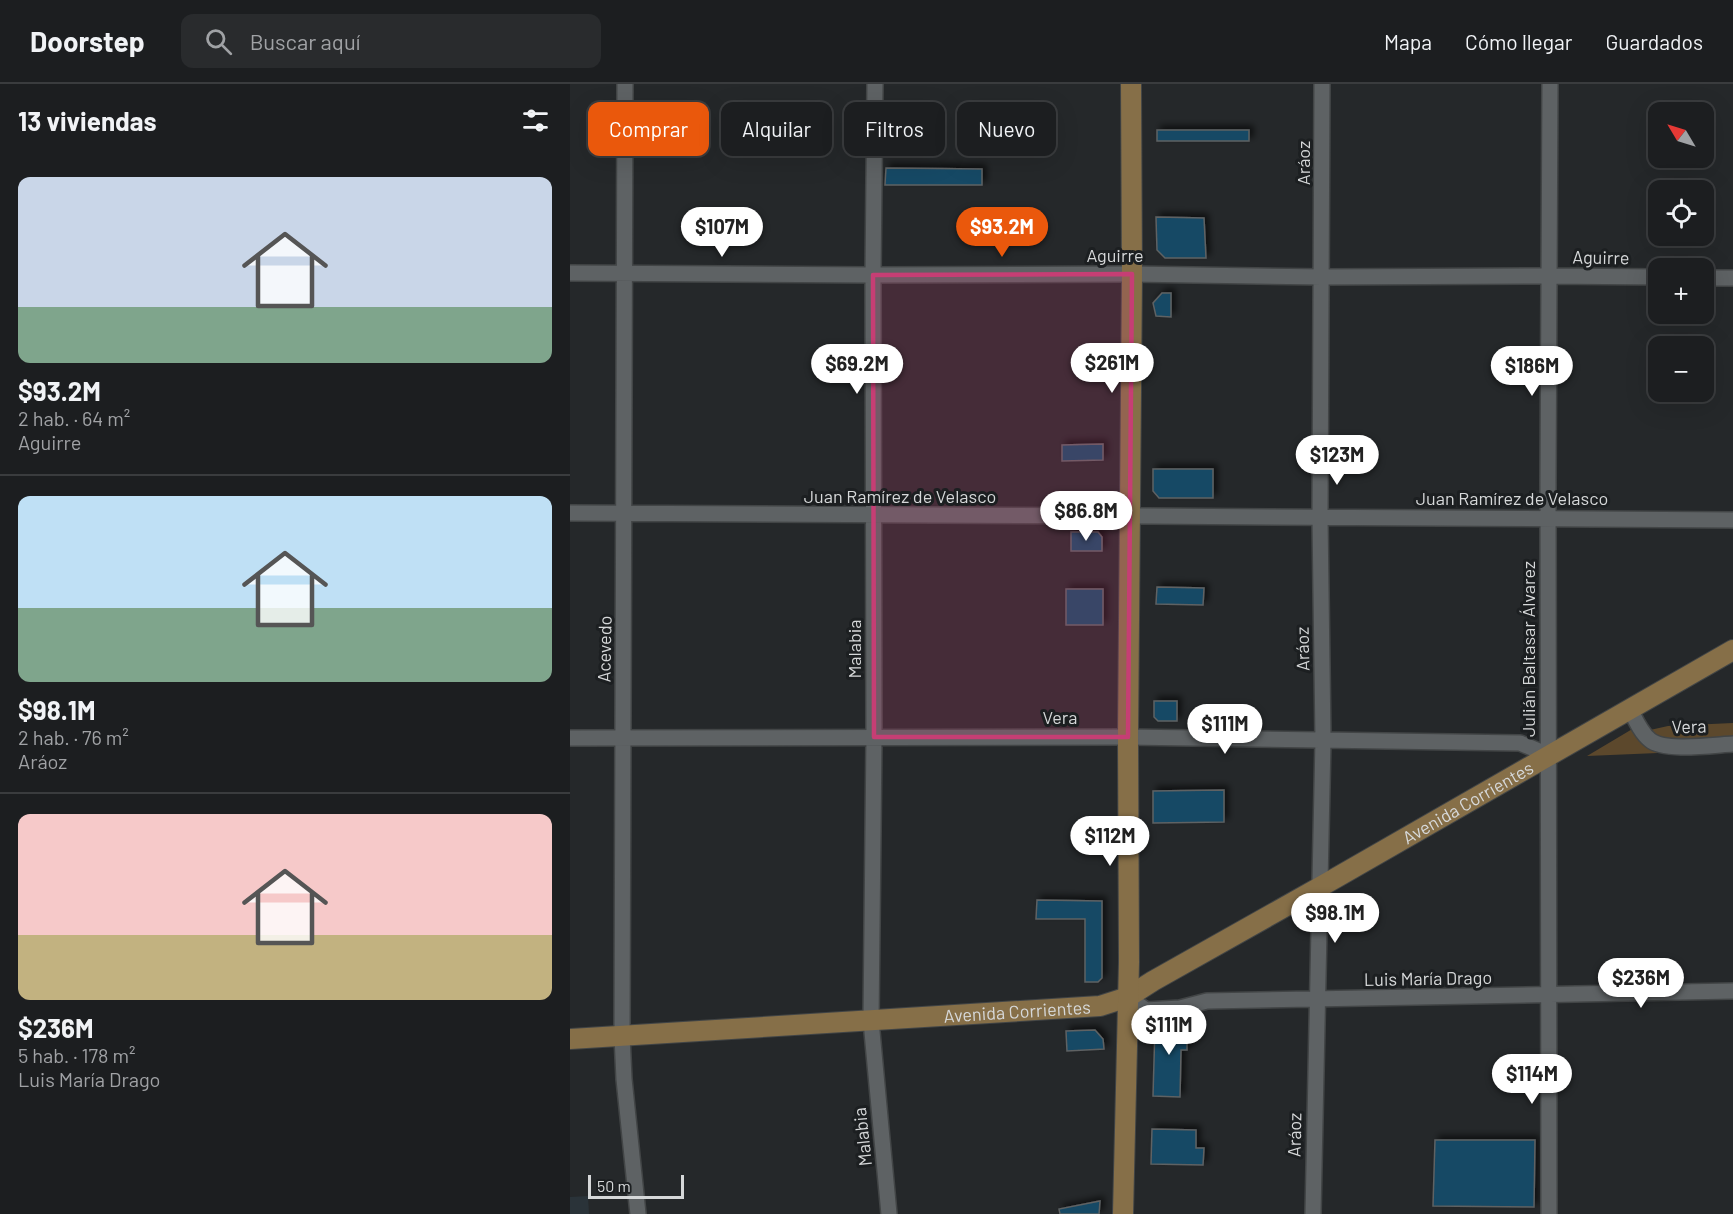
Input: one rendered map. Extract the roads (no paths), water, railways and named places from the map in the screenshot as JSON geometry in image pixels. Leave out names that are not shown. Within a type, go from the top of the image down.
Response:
[{"type":"main road","points":[[1123,1214],[1128,997],[1131,84]]},
{"type":"main road","name":"Avenida Corrientes","points":[[570,1039],[1100,1006],[1128,997],[1733,650]]},
{"type":"street","name":"Acevedo","points":[[626,84],[622,1036],[624,1079],[638,1214]]},
{"type":"street","name":"Malabia","points":[[875,84],[871,1021],[889,1214]]},
{"type":"street","name":"Aráoz","points":[[1313,1214],[1323,740],[1320,518],[1322,84]]},
{"type":"street","name":"Julián Baltasar Álvarez","points":[[1549,1214],[1550,84]]},
{"type":"street","name":"Aguirre","points":[[570,273],[1648,277]]},
{"type":"street","points":[[1714,278],[1733,278]]},
{"type":"street","name":"Juan Ramírez de Velasco","points":[[570,513],[1733,520]]},
{"type":"street","name":"Vera","points":[[1630,709],[1648,739],[1657,745],[1669,747],[1733,744]]},
{"type":"street","name":"Vera","points":[[570,738],[1128,736],[1520,743],[1548,755]]},
{"type":"street","name":"Luis María Drago","points":[[1128,997],[1146,1010],[1180,1008],[1207,1001],[1733,991]]}]
